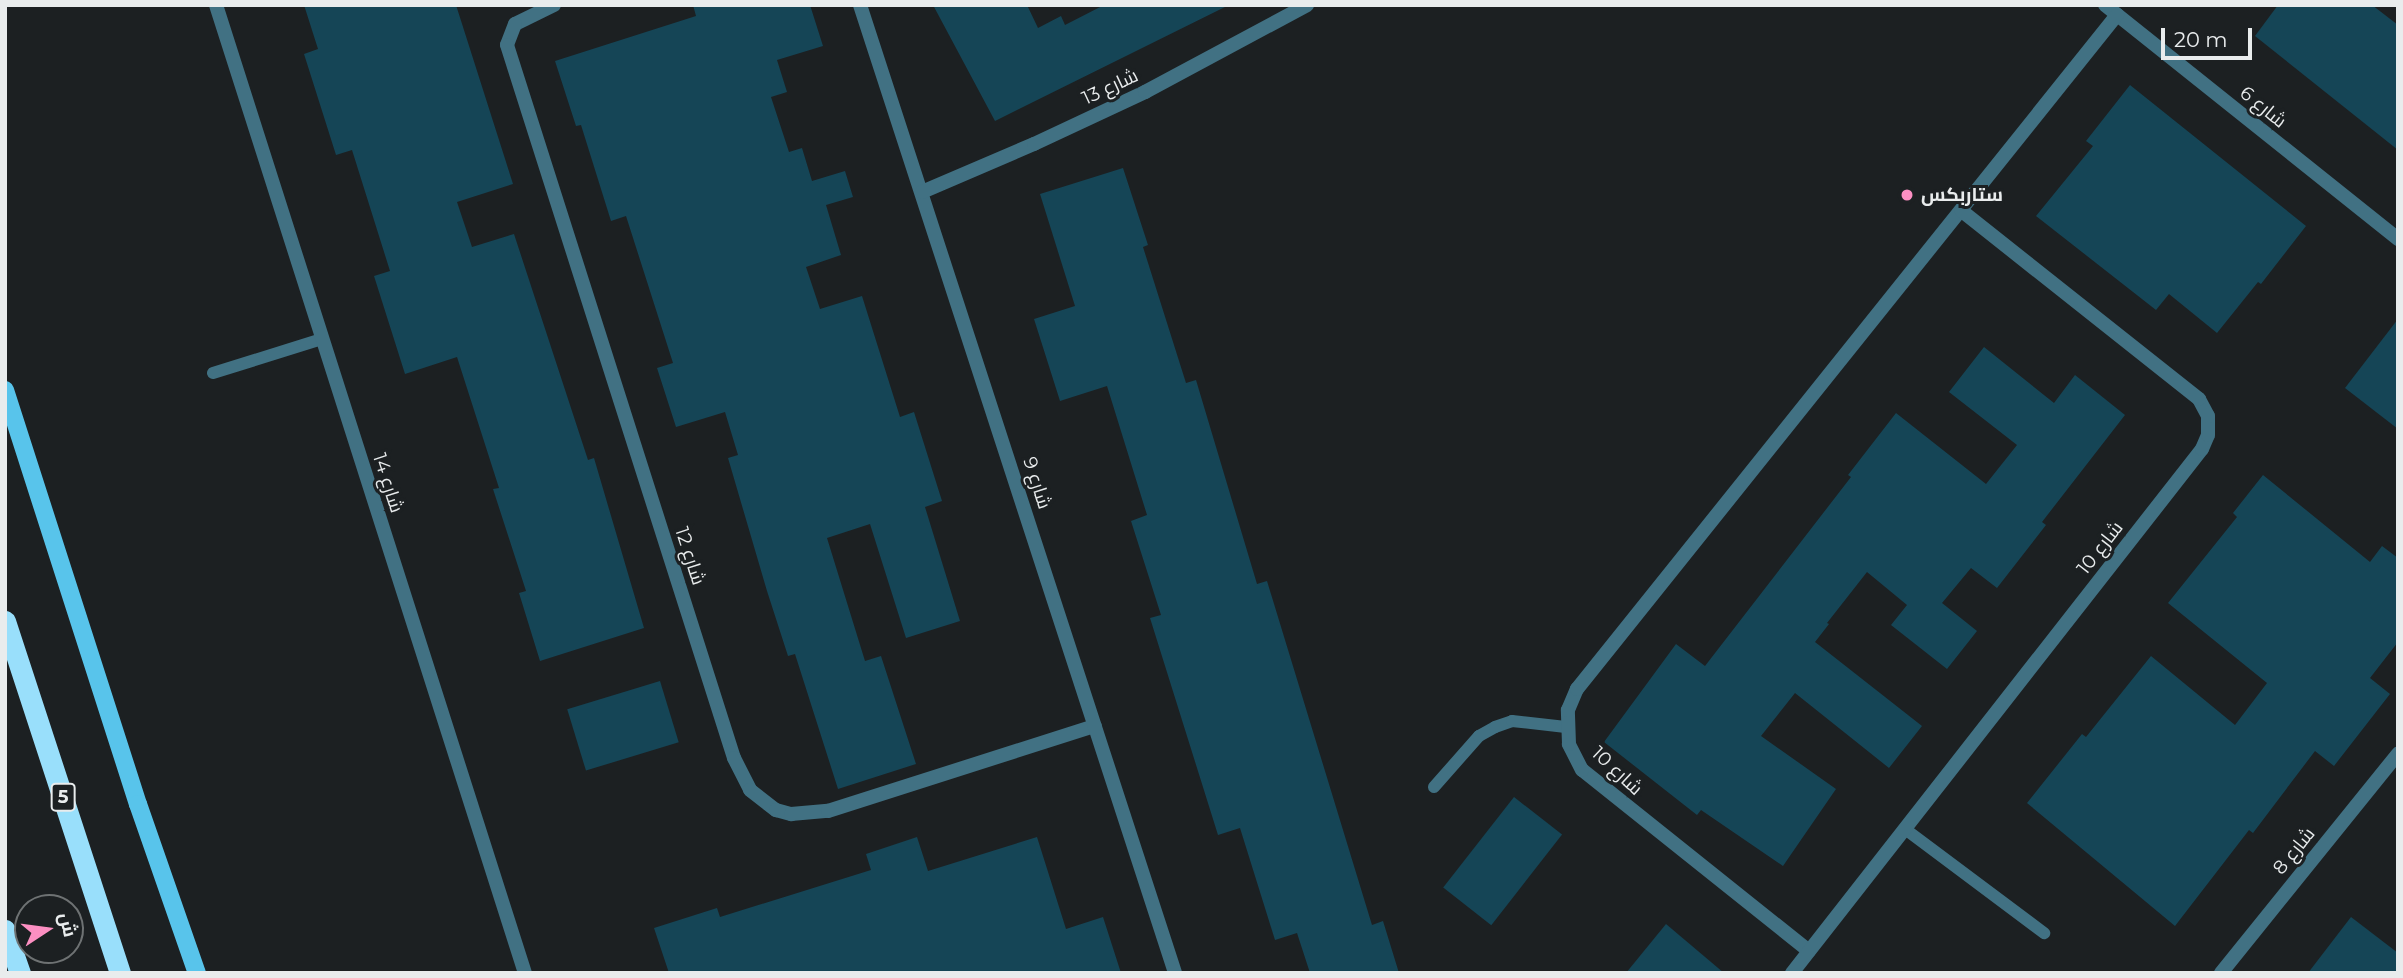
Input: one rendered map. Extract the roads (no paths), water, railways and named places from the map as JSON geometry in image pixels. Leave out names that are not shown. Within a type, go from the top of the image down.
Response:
[{"type":"highway","name":"5","points":[[5,621],[120,973]]},
{"type":"highway","points":[[5,930],[20,973]]},
{"type":"main road","points":[[5,390],[138,804],[197,973]]},
{"type":"street","name":"شارع 14","points":[[216,5],[525,973]]},
{"type":"street","name":"شارع 9","points":[[860,5],[1175,973]]},
{"type":"street","name":"شارع 13","points":[[922,192],[1144,92],[1307,5]]},
{"type":"street","name":"شارع 12","points":[[543,7],[514,24],[507,44],[729,744],[741,777],[750,790],[776,810],[791,814],[828,811],[1095,726]]},
{"type":"street","points":[[1566,727],[1568,710],[1577,689],[1962,211],[2111,10]]},
{"type":"street","name":"شارع 6","points":[[2111,10],[2398,239]]},
{"type":"street","name":"شارع 10","points":[[1793,973],[2202,449],[2209,429],[2208,416],[2199,399],[1962,211]]},
{"type":"street","name":"شارع 10","points":[[1566,727],[1573,755],[1589,777],[1809,951]]},
{"type":"street","name":"شارع 8","points":[[2221,973],[2398,754]]},
{"type":"lane","points":[[213,373],[322,339]]},
{"type":"lane","points":[[1434,787],[1479,736],[1494,727],[1512,721],[1566,727]]},
{"type":"lane","points":[[1905,829],[2044,933]]},
{"type":"place","name":"ستاربكس","points":[[1907,195]]}]
